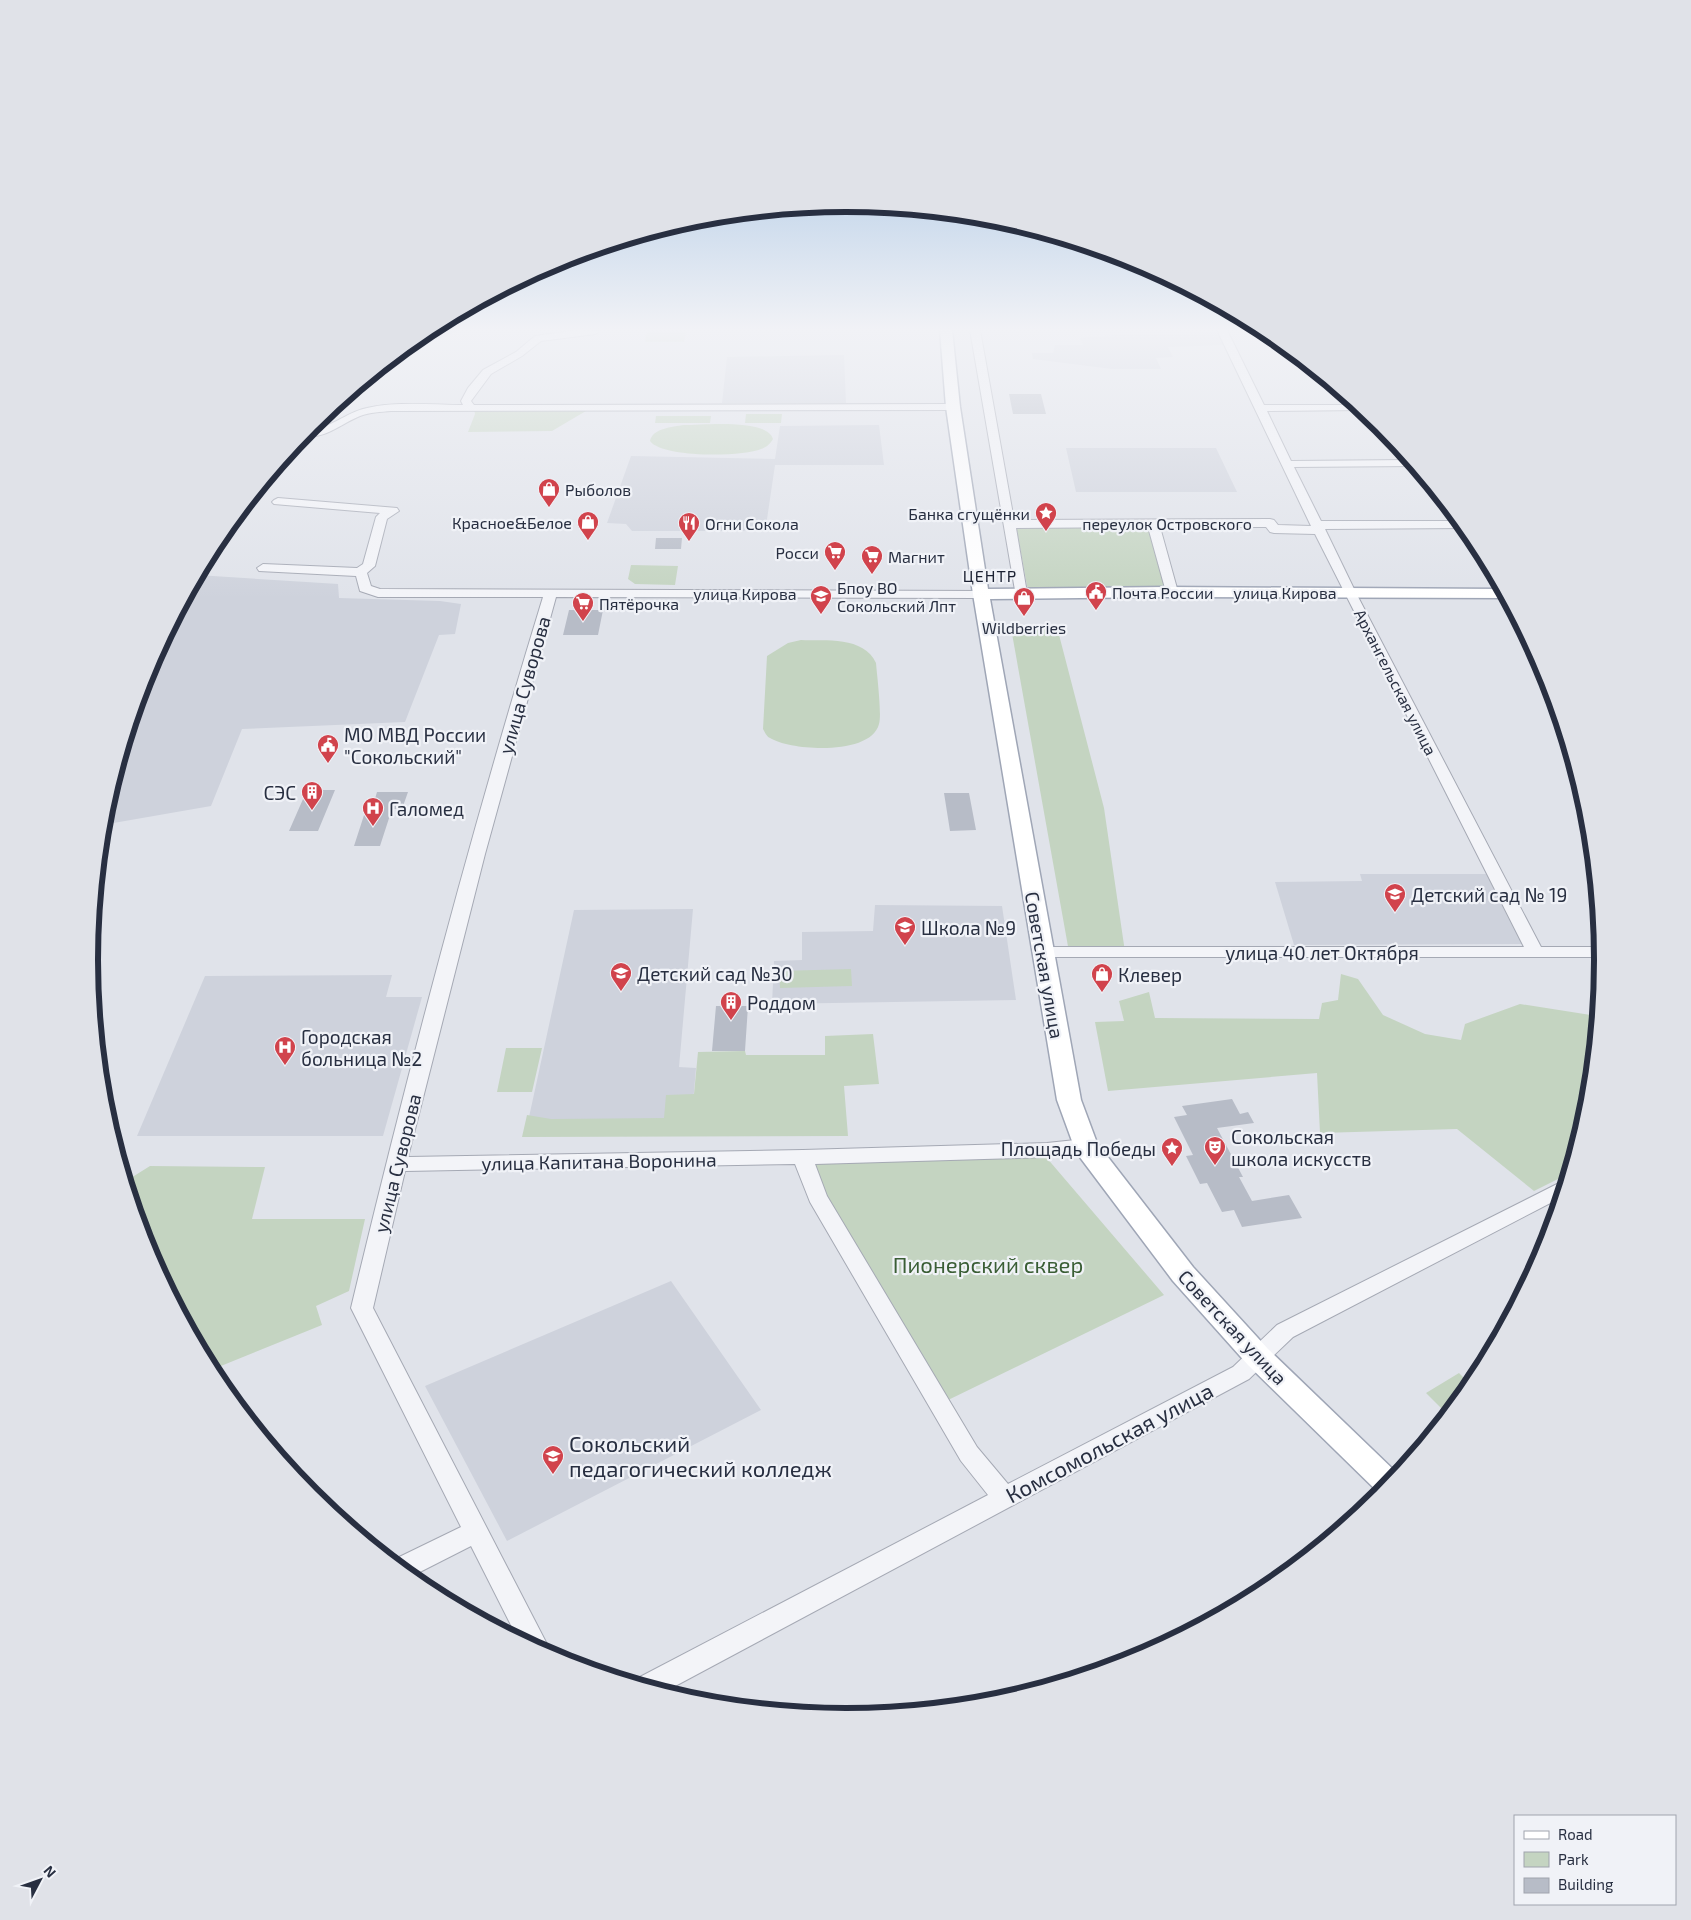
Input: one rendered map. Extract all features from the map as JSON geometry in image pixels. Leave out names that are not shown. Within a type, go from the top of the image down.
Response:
[{"type":"main road","name":"Советская улица","points":[[955,420],[981,594],[1042,952],[1069,1100],[1085,1146],[1183,1274],[1258,1357],[1383,1479]]},
{"type":"main road","name":"улица Кирова","points":[[981,594],[1172,592],[1497,594]]},
{"type":"street","points":[[315,433],[332,429],[346,420]]},
{"type":"street","points":[[991,420],[1021,594]]},
{"type":"street","name":"Архангельская улица","points":[[1265,420],[1350,593],[1535,952]]},
{"type":"street","points":[[1286,464],[1404,463]]},
{"type":"street","points":[[263,568],[360,572],[369,566],[382,517],[393,511],[278,502]]},
{"type":"street","name":"переулок Островского","points":[[1010,524],[1270,523],[1274,530],[1453,524]]},
{"type":"street","points":[[1153,524],[1172,592]]},
{"type":"street","name":"улица Кирова","points":[[360,572],[363,576],[365,588],[378,593],[981,594]]},
{"type":"street","name":"улица Суворова","points":[[531,1638],[362,1308],[395,1164],[517,704],[551,593]]},
{"type":"street","name":"улица 40 лет Октября","points":[[1042,952],[1594,952]]},
{"type":"street","name":"улица Капитана Воронина","points":[[395,1164],[803,1157],[1047,1150],[1085,1146]]},
{"type":"street","points":[[803,1157],[817,1197],[969,1454],[1004,1497]]},
{"type":"street","name":"Комсомольская улица","points":[[654,1683],[1241,1373],[1285,1331],[1557,1191]]},
{"type":"street","points":[[407,1565],[477,1531]]},
{"type":"shaded area","points":[[879,425],[884,465],[775,465],[766,526],[743,531],[632,531],[626,524],[607,523],[631,456],[775,459],[780,426]]},
{"type":"shaded area","points":[[1066,448],[1216,448],[1237,492],[1076,492]]},
{"type":"shaded area","points":[[205,575],[338,584],[339,598],[440,601],[461,604],[455,634],[439,635],[405,722],[242,729],[211,806],[110,824],[123,766],[154,674],[175,629]]},
{"type":"shaded area","name":"Детский сад № 19","points":[[1360,874],[1486,874],[1522,944],[1294,945],[1275,882],[1362,881]]},
{"type":"shaded area","name":"Школа №9","points":[[875,905],[1002,906],[1016,1000],[772,1004],[774,961],[802,960],[802,932],[873,931]]},
{"type":"shaded area","name":"Детский сад №30","points":[[693,909],[679,1067],[696,1068],[691,1126],[526,1131],[574,910]]},
{"type":"shaded area","name":"Городская больница №2","points":[[392,975],[386,997],[422,997],[383,1136],[137,1136],[205,976]]},
{"type":"shaded area","name":"Сокольский педагогический колледж","points":[[671,1281],[761,1410],[507,1541],[425,1386]]},
{"type":"green space","points":[[473,420],[571,420],[552,431],[468,432]]},
{"type":"green space","points":[[655,420],[710,420],[710,423],[655,423]]},
{"type":"green space","points":[[745,420],[781,420],[781,423],[745,423]]},
{"type":"green space","points":[[684,425],[747,425],[768,432],[773,439],[761,449],[738,454],[703,454],[670,451],[657,447],[650,441],[655,433],[659,431]]},
{"type":"green space","points":[[1152,525],[1167,589],[1028,591],[1016,526]]},
{"type":"green space","points":[[631,565],[678,566],[675,585],[635,584],[628,579]]},
{"type":"green space","points":[[1057,627],[1104,808],[1125,952],[1069,952],[1011,628]]},
{"type":"green space","points":[[801,640],[853,644],[863,648],[876,663],[880,719],[873,734],[862,742],[829,748],[795,746],[770,738],[763,729],[767,656],[788,643]]},
{"type":"green space","points":[[851,969],[852,986],[780,988],[779,971]]},
{"type":"green space","points":[[1341,974],[1358,979],[1383,1015],[1425,1034],[1461,1040],[1465,1024],[1520,1004],[1591,1015],[1579,1106],[1561,1178],[1534,1191],[1457,1129],[1320,1133],[1317,1073],[1108,1091],[1095,1022],[1124,1021],[1119,1001],[1149,992],[1155,1018],[1319,1019],[1322,1003],[1338,1000]]},
{"type":"green space","points":[[873,1034],[879,1084],[844,1086],[848,1136],[522,1137],[527,1115],[551,1119],[664,1118],[666,1095],[694,1094],[698,1052],[745,1051],[746,1055],[825,1055],[825,1036]]},
{"type":"green space","points":[[506,1048],[542,1048],[532,1092],[497,1092]]},
{"type":"green space","name":"Пионерский сквер","points":[[1046,1157],[1164,1295],[944,1402],[823,1196],[814,1162]]},
{"type":"green space","points":[[150,1166],[265,1167],[252,1219],[365,1219],[349,1291],[316,1306],[322,1325],[218,1367],[175,1291],[154,1246],[130,1178]]},
{"type":"green space","points":[[1459,1373],[1465,1379],[1443,1410],[1426,1393]]},
{"type":"building","points":[[656,538],[682,538],[681,549],[655,549]]},
{"type":"building","name":"Пятёрочка","points":[[569,610],[603,610],[598,635],[563,635]]},
{"type":"building","name":"СЭС","points":[[307,790],[335,790],[318,831],[289,831]]},
{"type":"building","name":"Галомед","points":[[377,792],[408,792],[402,809],[392,809],[380,846],[354,846],[366,809],[372,809]]},
{"type":"building","points":[[944,793],[969,793],[976,830],[950,831]]},
{"type":"building","name":"Роддом","points":[[716,1006],[748,1006],[745,1051],[712,1051]]},
{"type":"building","name":"Сокольская школа искусств","points":[[1232,1099],[1240,1114],[1248,1112],[1254,1123],[1217,1128],[1243,1177],[1239,1177],[1252,1201],[1289,1195],[1302,1218],[1242,1227],[1234,1210],[1222,1212],[1207,1183],[1200,1184],[1186,1156],[1193,1155],[1174,1117],[1187,1115],[1182,1106]]},
{"type":"place","name":"Рыболов","points":[[549,508]]},
{"type":"place","name":"Банка сгущёнки","points":[[1046,532]]},
{"type":"place","name":"Красное&Белое","points":[[588,541]]},
{"type":"place","name":"Огни Сокола","points":[[689,542]]},
{"type":"place","name":"Росси","points":[[835,571]]},
{"type":"place","name":"Магнит","points":[[872,575]]},
{"type":"place","name":"Почта России","points":[[1096,611]]},
{"type":"place","name":"Бпоу ВО Сокольский Лпт","points":[[821,615]]},
{"type":"place","name":"Wildberries","points":[[1024,617]]},
{"type":"place","name":"Пятёрочка","points":[[583,622]]},
{"type":"place","name":"МО МВД России \"Сокольский\"","points":[[328,764]]},
{"type":"place","name":"СЭС","points":[[312,811]]},
{"type":"place","name":"Галомед","points":[[373,827]]},
{"type":"place","name":"Детский сад № 19","points":[[1395,913]]},
{"type":"place","name":"Школа №9","points":[[905,946]]},
{"type":"place","name":"Детский сад №30","points":[[621,992]]},
{"type":"place","name":"Клевер","points":[[1102,993]]},
{"type":"place","name":"Роддом","points":[[731,1021]]},
{"type":"place","name":"Городская больница №2","points":[[285,1066]]},
{"type":"place","name":"Сокольская школа искусств","points":[[1215,1166]]},
{"type":"place","name":"Площадь Победы","points":[[1172,1167]]},
{"type":"place","name":"Сокольский педагогический колледж","points":[[553,1475]]},
{"type":"district","name":"ЦЕНТР","points":[[990,575]]}]
